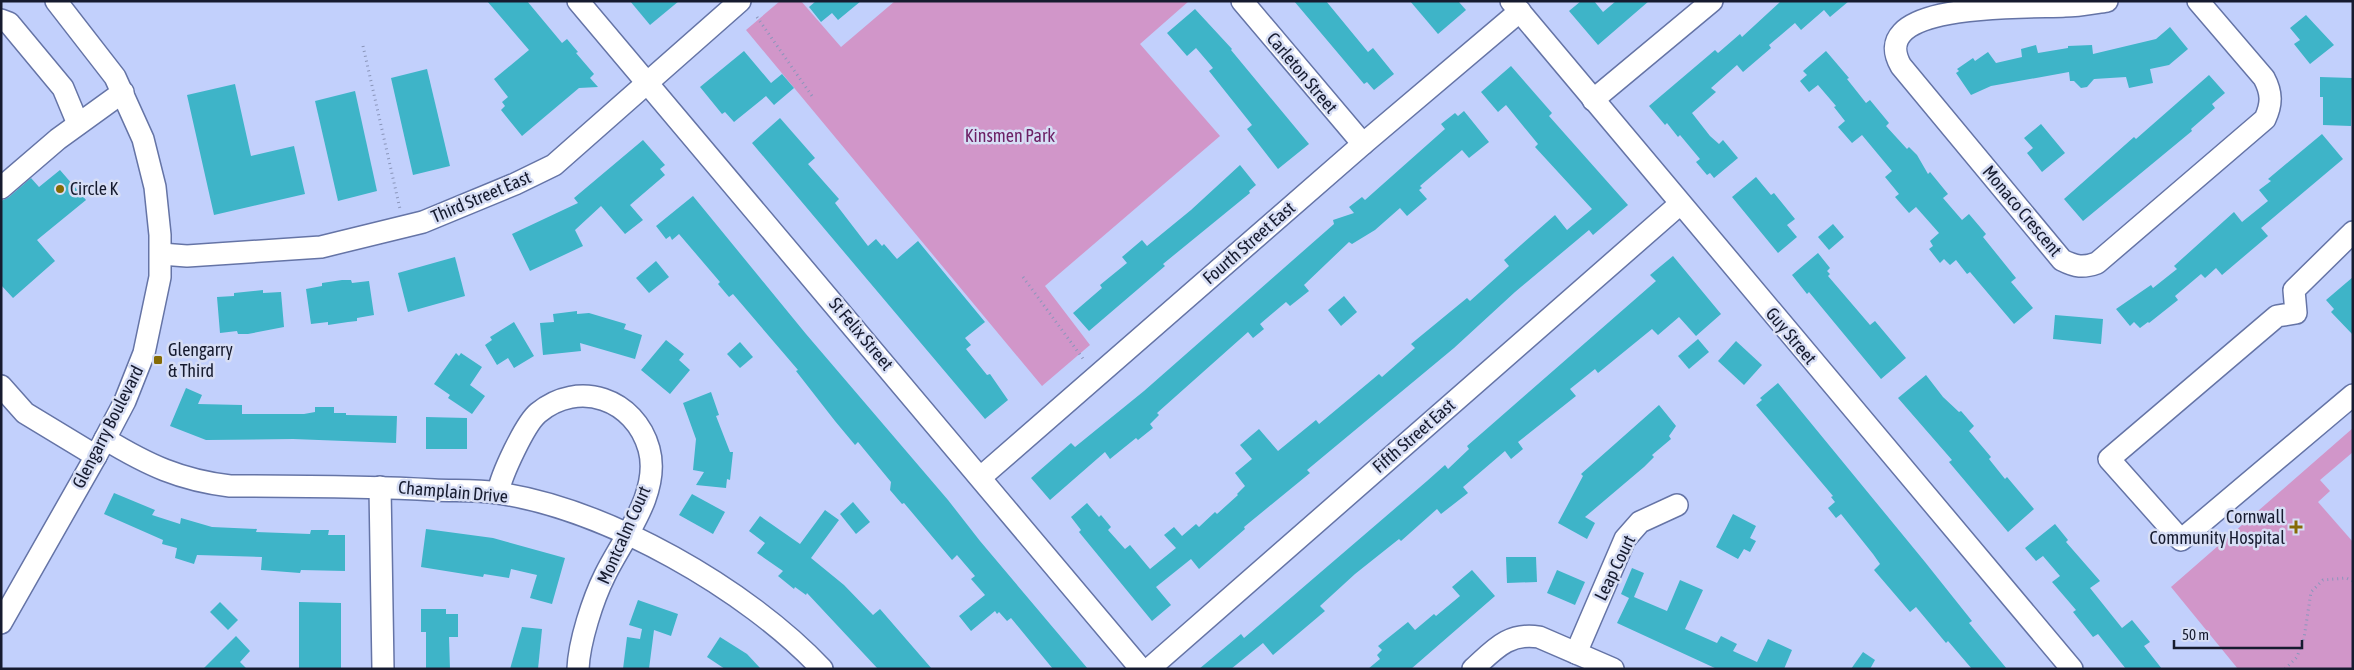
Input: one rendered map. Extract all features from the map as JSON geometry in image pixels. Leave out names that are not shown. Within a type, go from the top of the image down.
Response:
[{"type":"street","name":"Glengarry Boulevard","points":[[1,623],[101,448],[125,401],[144,353],[158,296],[162,254],[155,187],[143,139],[123,92],[98,52],[56,1]]},
{"type":"street","name":"St Felix Street","points":[[578,1],[1141,669]]},
{"type":"street","name":"Third Street East","points":[[162,254],[187,256],[320,246],[423,222],[501,190],[554,165],[740,1]]},
{"type":"street","name":"Carleton Street","points":[[1242,1],[1363,144]]},
{"type":"street","points":[[1593,100],[1712,1]]},
{"type":"street","name":"Monaco Crescent","points":[[2107,1],[2064,6],[1959,10],[1933,17],[1914,26],[1899,36],[1895,47],[1896,57],[1901,66],[2062,260],[2075,267],[2086,267],[2097,263],[2265,119],[2271,100],[2269,88],[2264,78],[2198,1]]},
{"type":"street","name":"Fourth Street East","points":[[981,477],[1363,144],[1515,6]]},
{"type":"street","name":"Guy Street","points":[[1515,6],[2072,669]]},
{"type":"street","points":[[1,20],[9,23],[63,88],[78,124]]},
{"type":"street","points":[[1,188],[78,124],[123,92]]},
{"type":"street","name":"Fifth Street East","points":[[1149,669],[1680,204]]},
{"type":"street","points":[[2353,232],[2294,290],[2296,313],[2277,316],[2109,459],[2182,540],[2353,395]]},
{"type":"street","name":"Champlain Drive","points":[[1,386],[25,413],[101,448],[174,474],[214,484],[230,486],[380,487],[498,493],[585,517],[628,534],[707,578],[765,618],[822,669]]},
{"type":"street","name":"Montcalm Court","points":[[498,493],[525,430],[538,413],[559,400],[577,396],[609,400],[637,422],[649,449],[651,474],[645,496],[628,534],[604,576],[579,651],[578,669]]},
{"type":"street","points":[[380,487],[383,669]]},
{"type":"street","name":"Leap Court","points":[[1576,653],[1625,539],[1640,522],[1676,504]]},
{"type":"street","points":[[1472,669],[1504,642],[1522,635],[1539,636],[1613,669]]},
{"type":"path","points":[[757,17],[812,96]]},
{"type":"path","points":[[363,46],[404,226]]},
{"type":"path","points":[[1023,277],[1084,360]]},
{"type":"path","points":[[2284,669],[2297,657],[2304,638],[2311,592],[2323,580],[2346,578],[2353,581]]},
{"type":"green space","name":"Kinsmen Park","points":[[780,1],[801,1],[841,47],[895,1],[1189,1],[1140,44],[1220,136],[1045,286],[1090,345],[1042,386],[746,30]]},
{"type":"green space","name":"Cornwall Community Hospital","points":[[2353,428],[2353,452],[2320,480],[2330,491],[2318,502],[2353,542],[2353,669],[2238,669],[2171,587]]},
{"type":"building","points":[[487,1],[527,1],[562,43],[567,39],[578,52],[576,53],[594,74],[590,78],[598,87],[579,88],[522,136],[501,110],[505,106],[502,102],[508,97],[494,79],[529,50]]},
{"type":"building","points":[[630,1],[679,1],[650,25]]},
{"type":"building","points":[[816,1],[861,1],[838,20],[832,13],[821,22],[809,7]]},
{"type":"building","points":[[1294,1],[1326,1],[1368,52],[1373,48],[1394,74],[1374,90],[1367,82],[1364,84]]},
{"type":"building","points":[[1410,1],[1458,1],[1466,10],[1438,34]]},
{"type":"building","points":[[1581,1],[1594,1],[1603,12],[1616,1],[1649,1],[1598,45],[1569,11]]},
{"type":"building","points":[[1781,1],[1849,1],[1830,17],[1824,10],[1801,30],[1795,23],[1769,45],[1771,48],[1743,72],[1737,65],[1711,88],[1716,92],[1692,113],[1710,136],[1719,144],[1723,140],[1738,158],[1714,178],[1710,173],[1707,175],[1696,162],[1700,159],[1680,135],[1678,137],[1667,123],[1665,125],[1649,106],[1715,50],[1718,53],[1740,34],[1742,37]]},
{"type":"building","points":[[1195,9],[1232,49],[1309,144],[1278,169],[1247,129],[1252,125],[1209,71],[1213,68],[1196,48],[1187,56],[1167,33]]},
{"type":"building","points":[[2306,15],[2334,45],[2310,64],[2294,44],[2300,40],[2290,28]]},
{"type":"building","points":[[2170,27],[2188,49],[2169,65],[2150,69],[2153,83],[2129,88],[2126,77],[2094,79],[2087,87],[2081,88],[2074,81],[2070,81],[2069,72],[1991,86],[1971,95],[1956,73],[1959,71],[1957,69],[1973,58],[1975,61],[1988,52],[1996,63],[2022,57],[2021,49],[2036,45],[2038,53],[2068,48],[2068,46],[2092,45],[2093,54],[2156,39]]},
{"type":"building","points":[[744,51],[771,83],[782,74],[794,88],[774,105],[766,96],[734,122],[725,112],[722,114],[700,87]]},
{"type":"building","points":[[1826,51],[1849,78],[1847,79],[1866,103],[1870,100],[1889,123],[1886,126],[1907,149],[1909,147],[1917,155],[1928,174],[1930,172],[1948,194],[1943,198],[1962,220],[1969,214],[1986,234],[1983,237],[2016,278],[2011,282],[2033,308],[2014,324],[1970,272],[1967,274],[1956,260],[1950,265],[1944,259],[1940,263],[1929,249],[1933,246],[1930,241],[1939,233],[1916,207],[1909,213],[1895,197],[1899,194],[1885,177],[1892,171],[1862,135],[1852,143],[1838,127],[1845,121],[1834,107],[1836,106],[1818,85],[1809,92],[1800,81],[1807,75],[1803,71]]},
{"type":"building","points":[[1511,66],[1552,113],[1549,116],[1628,205],[1593,235],[1589,230],[1515,292],[1454,348],[1307,470],[1310,473],[1244,527],[1245,529],[1199,569],[1191,559],[1156,587],[1171,605],[1152,621],[1079,532],[1081,530],[1071,517],[1087,503],[1111,527],[1108,530],[1125,549],[1130,545],[1150,569],[1176,548],[1164,535],[1174,527],[1182,536],[1196,524],[1199,527],[1238,495],[1245,486],[1235,473],[1252,459],[1240,445],[1259,429],[1278,451],[1316,420],[1319,424],[1379,374],[1382,377],[1415,348],[1411,344],[1467,298],[1470,301],[1509,266],[1504,260],[1555,215],[1567,230],[1592,209],[1535,147],[1538,144],[1506,105],[1498,112],[1481,92]]},
{"type":"building","points":[[427,69],[450,166],[413,175],[391,78]]},
{"type":"building","points":[[2209,75],[2225,93],[2212,104],[2215,108],[2191,129],[2192,131],[2083,221],[2064,199],[2134,137],[2136,139]]},
{"type":"building","points":[[2320,77],[2352,78],[2351,126],[2323,125],[2323,97],[2320,97]]},
{"type":"building","points":[[235,84],[251,156],[294,146],[305,194],[214,215],[187,95]]},
{"type":"building","points":[[355,91],[377,191],[338,201],[315,101]]},
{"type":"building","points":[[1464,111],[1489,142],[1469,158],[1462,150],[1420,186],[1422,188],[1419,190],[1427,199],[1407,216],[1400,208],[1375,230],[1352,244],[1349,242],[1304,285],[1309,291],[1290,306],[1286,302],[1260,324],[1264,329],[1253,338],[1248,332],[1157,413],[1159,415],[1150,424],[1153,428],[1138,440],[1136,438],[1110,459],[1105,452],[1050,500],[1031,478],[1071,443],[1075,447],[1144,391],[1334,224],[1333,220],[1354,213],[1349,207],[1362,197],[1365,200],[1445,129],[1441,124],[1455,113],[1458,116]]},
{"type":"building","points":[[780,118],[815,158],[808,164],[839,199],[835,203],[868,246],[876,239],[882,246],[884,244],[897,259],[918,241],[985,322],[965,338],[971,345],[966,349],[987,375],[990,374],[1008,400],[985,419],[752,143]]},
{"type":"building","points":[[2041,124],[2065,153],[2042,172],[2027,153],[2033,148],[2024,138]]},
{"type":"building","points":[[2322,134],[2343,159],[2261,228],[2268,236],[2222,275],[2216,268],[2205,278],[2201,274],[2175,296],[2178,300],[2149,323],[2140,328],[2134,322],[2130,326],[2116,309],[2151,285],[2153,288],[2177,269],[2174,266],[2234,212],[2242,222],[2268,201],[2259,190],[2271,181],[2268,179]]},
{"type":"building","points":[[643,140],[665,165],[660,169],[665,175],[630,205],[643,220],[625,234],[601,206],[575,230],[583,246],[530,271],[512,234],[578,203],[574,198]]},
{"type":"building","points":[[1240,165],[1256,185],[1249,191],[1250,193],[1163,264],[1165,266],[1089,331],[1073,313],[1102,288],[1100,285],[1127,263],[1122,257],[1142,240],[1147,246],[1191,210]]},
{"type":"building","points":[[60,170],[86,200],[37,240],[55,261],[13,298],[1,285],[1,201],[9,197],[31,178],[39,187]]},
{"type":"building","points":[[1756,177],[1771,195],[1774,193],[1795,219],[1787,225],[1797,237],[1778,253],[1732,197]]},
{"type":"building","points":[[693,196],[806,334],[948,500],[980,541],[1088,669],[1053,669],[1011,618],[1007,621],[999,612],[997,614],[995,611],[971,631],[959,616],[985,595],[971,579],[975,576],[957,555],[952,560],[904,503],[902,504],[890,490],[891,482],[858,442],[855,445],[796,371],[798,370],[733,294],[729,297],[718,284],[720,282],[679,234],[672,240],[670,236],[666,239],[656,226]]},
{"type":"building","points":[[1833,224],[1844,237],[1829,250],[1818,237]]},
{"type":"building","points":[[1818,253],[1830,268],[1827,271],[1830,274],[1828,276],[1870,325],[1875,321],[1906,358],[1881,379],[1809,292],[1807,294],[1792,275]]},
{"type":"building","points":[[1673,256],[1721,314],[1696,336],[1679,317],[1658,335],[1652,329],[1598,373],[1595,369],[1570,389],[1576,396],[1518,442],[1523,449],[1511,459],[1505,451],[1463,487],[1468,493],[1441,514],[1437,509],[1401,541],[1399,539],[1355,574],[1320,606],[1325,611],[1273,655],[1263,643],[1231,669],[1199,669],[1241,634],[1244,638],[1445,465],[1448,469],[1469,449],[1467,446],[1656,281],[1650,275]]},
{"type":"building","points":[[455,257],[465,296],[408,312],[398,273]]},
{"type":"building","points":[[656,261],[669,277],[649,293],[636,278]]},
{"type":"building","points":[[2353,277],[2353,335],[2331,312],[2334,309],[2326,300]]},
{"type":"building","points":[[351,280],[352,283],[369,281],[374,315],[357,318],[357,321],[328,325],[328,322],[311,324],[306,289],[322,286],[322,283]]},
{"type":"building","points":[[263,290],[263,293],[281,292],[284,327],[248,334],[238,334],[237,331],[220,333],[217,297],[234,296],[234,293]]},
{"type":"building","points":[[1344,296],[1357,312],[1341,326],[1328,310]]},
{"type":"building","points":[[577,311],[577,314],[589,313],[626,324],[624,329],[642,335],[635,359],[580,343],[581,351],[543,355],[540,323],[554,322],[553,314]]},
{"type":"building","points":[[2055,315],[2103,319],[2101,344],[2053,339]]},
{"type":"building","points":[[514,322],[534,356],[514,368],[508,358],[497,365],[485,345],[492,340],[490,337]]},
{"type":"building","points":[[1698,339],[1709,352],[1689,369],[1678,356]]},
{"type":"building","points":[[666,340],[684,354],[679,360],[690,370],[670,394],[641,370]]},
{"type":"building","points":[[1736,341],[1762,365],[1744,385],[1718,361]]},
{"type":"building","points":[[740,342],[753,357],[740,368],[727,354]]},
{"type":"building","points":[[456,353],[459,356],[461,353],[482,367],[470,385],[485,396],[472,414],[448,398],[450,395],[434,384]]},
{"type":"building","points":[[1926,375],[1943,397],[1959,412],[1961,411],[1974,426],[1969,431],[1991,457],[1989,459],[2034,509],[2008,532],[1949,462],[1952,460],[1898,398]]},
{"type":"building","points":[[1778,383],[1925,562],[1972,621],[1969,623],[2007,669],[1972,669],[1948,641],[1946,643],[1916,607],[1910,612],[1874,570],[1880,564],[1873,554],[1841,514],[1836,518],[1828,508],[1835,502],[1831,497],[1833,496],[1756,405],[1762,400],[1760,398]]},
{"type":"building","points":[[186,388],[202,395],[198,404],[242,405],[242,414],[304,414],[315,412],[315,407],[334,407],[334,413],[346,413],[346,415],[397,416],[396,443],[293,439],[206,440],[170,426]]},
{"type":"building","points":[[711,392],[719,415],[716,416],[730,452],[733,452],[730,480],[727,479],[726,488],[696,485],[704,472],[693,470],[696,439],[683,403]]},
{"type":"building","points":[[1659,405],[1676,426],[1669,436],[1671,439],[1652,455],[1654,457],[1644,467],[1585,517],[1595,523],[1587,539],[1558,523],[1583,476],[1581,474]]},
{"type":"building","points":[[426,417],[467,418],[467,449],[426,449]]},
{"type":"building","points":[[114,493],[155,510],[152,515],[180,524],[181,518],[212,527],[257,529],[256,532],[310,534],[311,530],[329,530],[328,535],[345,535],[345,571],[301,570],[300,573],[261,570],[262,557],[197,555],[194,564],[175,558],[177,548],[162,544],[163,540],[104,514]]},
{"type":"building","points":[[692,494],[725,512],[713,534],[679,515]]},
{"type":"building","points":[[853,502],[870,522],[856,534],[840,514]]},
{"type":"building","points":[[825,510],[839,520],[811,558],[844,585],[873,615],[880,609],[932,669],[878,669],[807,593],[806,595],[795,587],[794,589],[778,576],[783,571],[757,553],[765,543],[749,531],[760,516],[800,544]]},
{"type":"building","points":[[1733,514],[1756,526],[1750,538],[1756,541],[1750,552],[1744,549],[1738,559],[1716,547]]},
{"type":"building","points":[[2055,524],[2068,540],[2066,542],[2100,581],[2090,588],[2122,628],[2132,620],[2150,642],[2144,646],[2162,669],[2126,669],[2098,634],[2093,637],[2073,612],[2076,610],[2052,582],[2060,576],[2043,556],[2036,561],[2025,548]]},
{"type":"building","points":[[426,529],[493,538],[565,558],[552,604],[530,598],[537,575],[511,569],[509,578],[484,574],[483,577],[421,567]]},
{"type":"building","points":[[1506,557],[1536,557],[1537,582],[1507,583]]},
{"type":"building","points":[[1632,568],[1644,573],[1634,597],[1667,611],[1680,580],[1703,590],[1685,629],[1717,643],[1721,636],[1737,644],[1733,651],[1757,662],[1768,639],[1792,650],[1784,669],[1717,669],[1617,623],[1629,598],[1621,594]]},
{"type":"building","points":[[1472,570],[1495,596],[1411,669],[1368,669],[1380,659],[1377,655],[1382,650],[1378,646],[1408,622],[1415,630],[1460,596],[1452,587]]},
{"type":"building","points":[[1557,570],[1585,582],[1575,605],[1547,593]]},
{"type":"building","points":[[638,600],[678,614],[671,636],[654,630],[649,669],[623,669],[627,637],[640,639],[642,629],[629,625]]},
{"type":"building","points":[[220,602],[238,620],[228,630],[210,612]]},
{"type":"building","points":[[299,602],[341,603],[341,669],[299,669]]},
{"type":"building","points":[[421,609],[446,609],[446,614],[458,614],[458,637],[449,637],[450,669],[426,669],[426,632],[421,632]]},
{"type":"building","points":[[522,627],[542,629],[538,669],[510,669]]},
{"type":"building","points":[[236,636],[250,651],[240,662],[247,669],[203,669]]},
{"type":"building","points":[[720,637],[747,654],[761,669],[725,669],[707,657]]},
{"type":"building","points":[[1863,652],[1875,660],[1870,669],[1851,669]]},
{"type":"place","name":"Circle K","points":[[60,189]]},
{"type":"place","name":"Glengarry & Third","points":[[158,360]]},
{"type":"place","name":"Cornwall Community Hospital","points":[[2296,527]]}]
